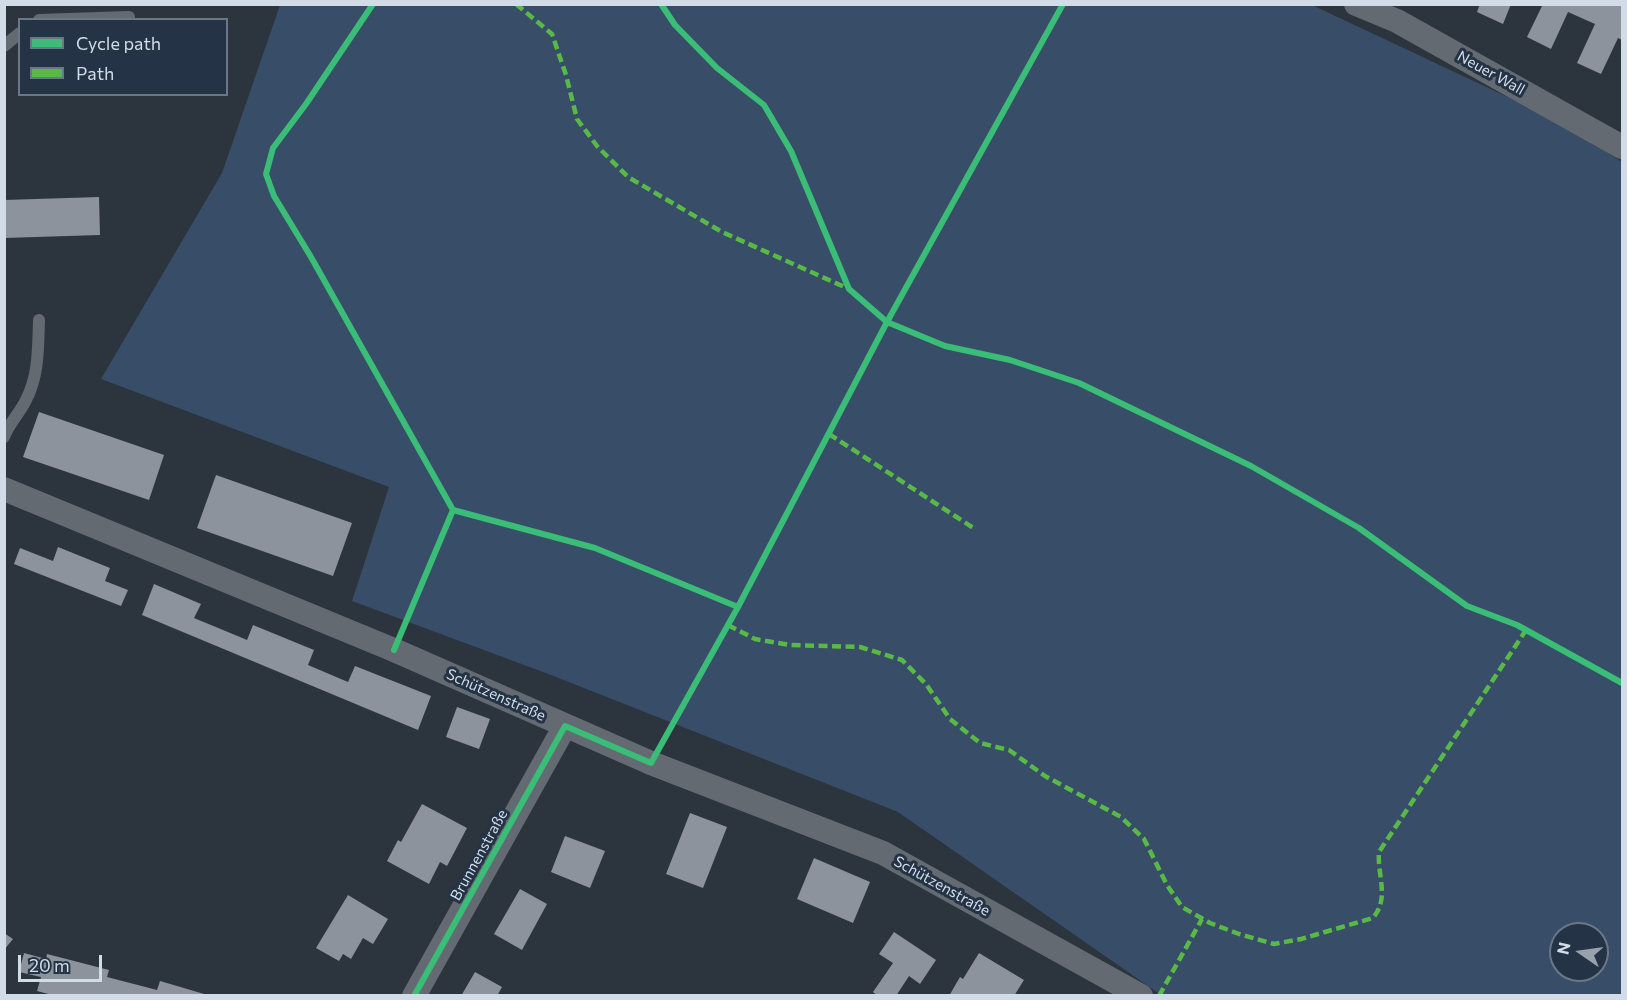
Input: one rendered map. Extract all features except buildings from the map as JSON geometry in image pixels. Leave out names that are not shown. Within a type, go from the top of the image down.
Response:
[{"type":"street","name":"Neuer Wall","points":[[1356,4],[1396,21],[1621,141]]},
{"type":"street","name":"Schützenstraße","points":[[4,489],[394,650],[651,763],[883,853],[1141,996]]},
{"type":"street","name":"Brunnenstraße","points":[[414,996],[565,726]]},
{"type":"lane","points":[[99,18],[129,17]]},
{"type":"lane","points":[[4,46],[18,35]]},
{"type":"lane","points":[[4,437],[27,399],[37,369],[39,320]]},
{"type":"shaded area","points":[[280,5],[1312,5],[1563,123],[1622,162],[1622,995],[1161,995],[898,812],[551,675],[352,601],[389,487],[101,379],[222,173]]},
{"type":"marked path","points":[[516,4],[552,34],[566,75],[577,119],[597,146],[628,177],[722,232],[849,289]]},
{"type":"marked path","points":[[829,434],[975,529]]},
{"type":"marked path","points":[[728,625],[755,639],[790,645],[860,647],[902,660],[926,684],[950,719],[980,743],[1009,750],[1045,776],[1121,817],[1144,839],[1167,885],[1182,907],[1210,923],[1274,944],[1301,939],[1373,918],[1378,910],[1382,894],[1379,852],[1526,630]]},
{"type":"marked path","points":[[1159,996],[1202,919]]},
{"type":"cycle path","points":[[373,4],[306,104],[273,148],[266,174],[274,196],[311,257],[453,510],[595,548],[738,607]]},
{"type":"cycle path","points":[[661,4],[675,25],[717,68],[764,105],[791,151],[849,289],[887,322],[945,346],[1010,360],[1079,383],[1251,466],[1359,528],[1467,606],[1517,625],[1622,683]]},
{"type":"cycle path","points":[[414,996],[565,726],[651,763],[738,607],[887,322],[1063,4]]},
{"type":"cycle path","points":[[394,650],[453,510]]}]
